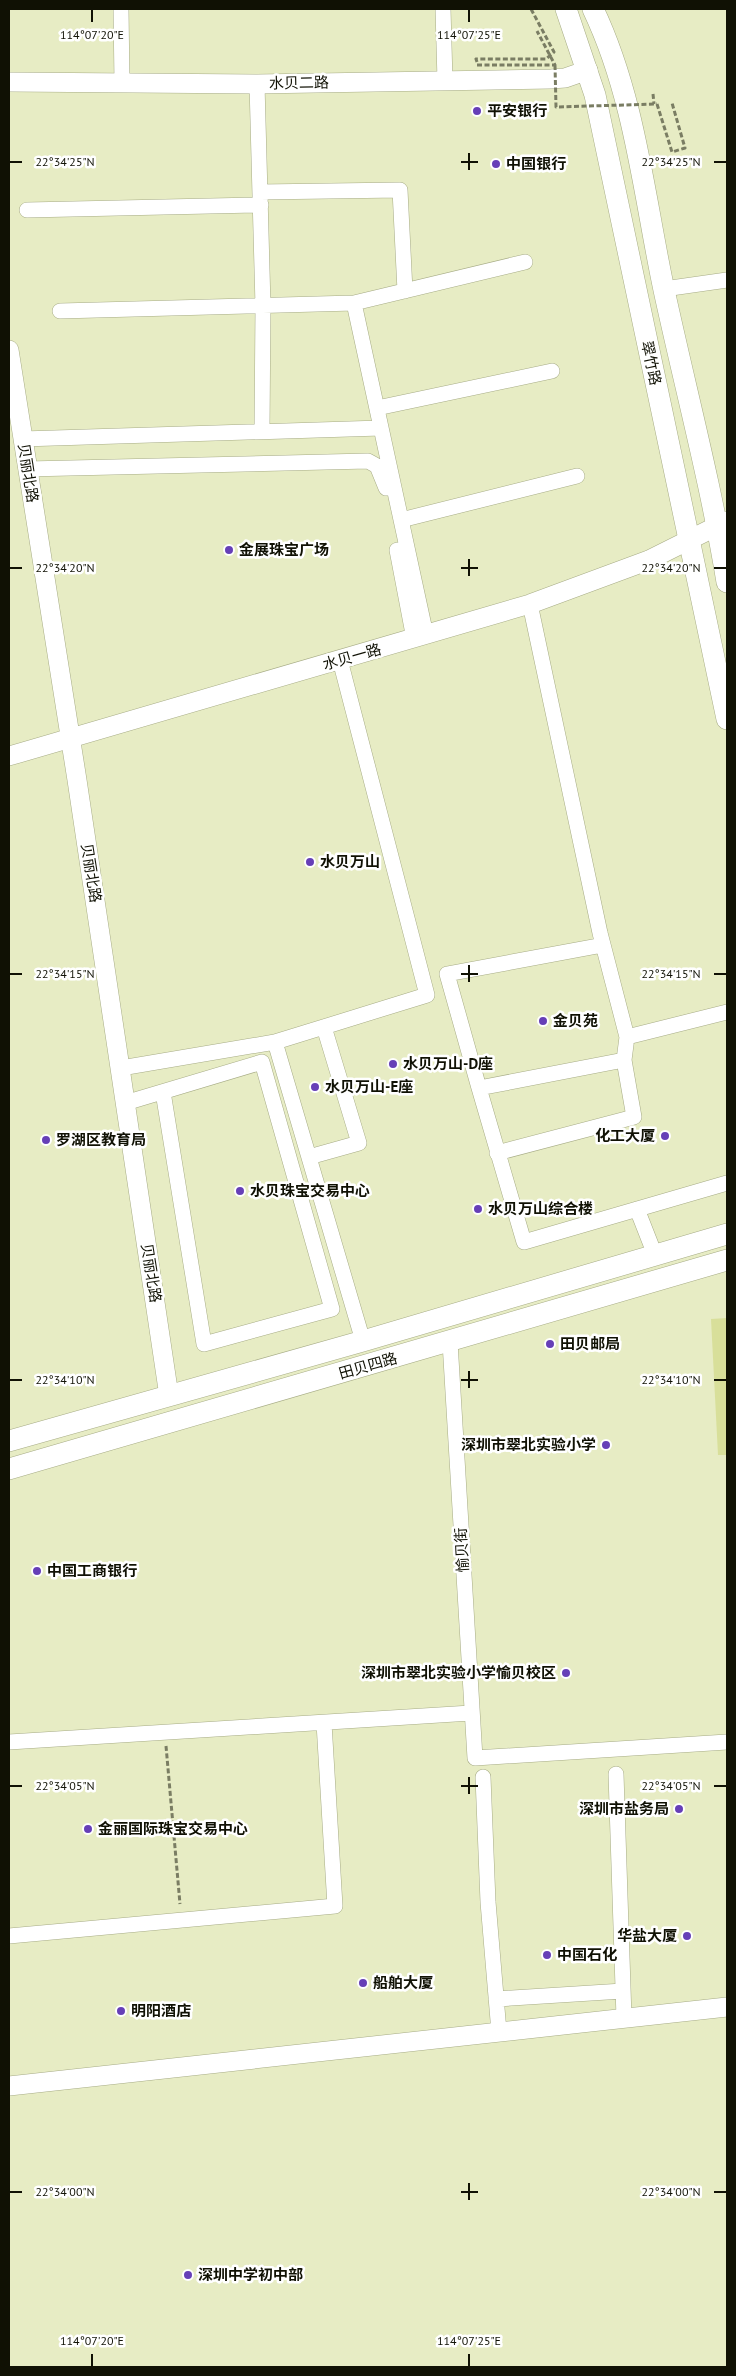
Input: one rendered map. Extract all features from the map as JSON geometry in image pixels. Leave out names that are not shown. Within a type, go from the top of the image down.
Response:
[{"type":"main road","name":"翠竹路","points":[[566,9],[588,70],[602,125],[727,719]]},
{"type":"main road","name":"翠竹路","points":[[592,9],[611,53],[625,93],[664,289],[722,524],[727,582]]},
{"type":"main road","name":"田贝四路","points":[[9,1441],[701,1244],[727,1234]]},
{"type":"main road","name":"田贝四路","points":[[9,1469],[727,1260]]},
{"type":"street","points":[[121,9],[122,83]]},
{"type":"street","points":[[443,9],[445,73]]},
{"type":"street","name":"水贝二路","points":[[9,82],[257,84],[445,73],[551,79],[578,75],[588,70]]},
{"type":"street","points":[[257,84],[263,306],[262,430]]},
{"type":"street","points":[[27,210],[400,190],[405,291]]},
{"type":"street","points":[[60,311],[354,303],[525,262]]},
{"type":"street","points":[[664,289],[727,280]]},
{"type":"street","points":[[354,303],[401,520],[420,637]]},
{"type":"street","name":"贝丽北路","points":[[9,350],[121,1068],[169,1396]]},
{"type":"street","points":[[377,408],[552,371]]},
{"type":"street","points":[[22,439],[262,430],[381,428]]},
{"type":"street","points":[[27,469],[368,461],[377,466],[384,480],[420,637]]},
{"type":"street","points":[[401,520],[577,476]]},
{"type":"street","name":"水贝一路","points":[[9,756],[530,604],[649,560],[722,524]]},
{"type":"street","points":[[497,1153],[634,1117],[624,1060],[627,1037],[604,945],[530,604]]},
{"type":"street","points":[[121,1068],[275,1042],[427,995],[340,660]]},
{"type":"street","points":[[604,945],[447,974],[478,1088],[524,1242],[727,1183]]},
{"type":"street","points":[[627,1037],[727,1012]]},
{"type":"street","points":[[309,1157],[359,1143],[324,1027]]},
{"type":"street","points":[[275,1042],[363,1341]]},
{"type":"street","points":[[478,1088],[624,1060]]},
{"type":"street","points":[[125,1103],[262,1062],[332,1309],[204,1344],[163,1092]]},
{"type":"street","points":[[636,1209],[655,1256]]},
{"type":"street","points":[[701,1244],[707,1267]]},
{"type":"street","name":"愉贝街","points":[[450,1342],[475,1758],[727,1742]]},
{"type":"street","points":[[9,1742],[471,1713]]},
{"type":"street","points":[[9,1936],[335,1906],[324,1723]]},
{"type":"street","points":[[616,1774],[624,2018]]},
{"type":"street","points":[[483,1777],[488,1902],[499,2032]]},
{"type":"street","points":[[496,1999],[623,1991]]},
{"type":"street","points":[[9,2086],[727,2007]]},
{"type":"path","points":[[477,65],[476,59],[546,59],[554,52],[531,9]]},
{"type":"path","points":[[542,29],[538,31],[555,65],[556,107],[657,104],[672,152],[685,148],[672,103]]},
{"type":"path","points":[[445,73],[477,65],[555,65]]},
{"type":"path","points":[[653,94],[654,104]]},
{"type":"path","points":[[165,1733],[181,1920]]},
{"type":"green space","points":[[727,1318],[727,1455],[718,1455],[711,1319]]},
{"type":"place","name":"平安银行","points":[[477,111]]},
{"type":"place","name":"中国银行","points":[[496,164]]},
{"type":"place","name":"金展珠宝广场","points":[[229,550]]},
{"type":"place","name":"水贝万山","points":[[310,862]]},
{"type":"place","name":"金贝苑","points":[[543,1021]]},
{"type":"place","name":"水贝万山-D座","points":[[393,1064]]},
{"type":"place","name":"水贝万山-E座","points":[[315,1087]]},
{"type":"place","name":"化工大厦","points":[[665,1136]]},
{"type":"place","name":"罗湖区教育局","points":[[46,1140]]},
{"type":"place","name":"水贝珠宝交易中心","points":[[240,1191]]},
{"type":"place","name":"水贝万山综合楼","points":[[478,1209]]},
{"type":"place","name":"田贝邮局","points":[[550,1344]]},
{"type":"place","name":"深圳市翠北实验小学","points":[[606,1445]]},
{"type":"place","name":"中国工商银行","points":[[37,1571]]},
{"type":"place","name":"深圳市翠北实验小学愉贝校区","points":[[566,1673]]},
{"type":"place","name":"深圳市盐务局","points":[[679,1809]]},
{"type":"place","name":"金丽国际珠宝交易中心","points":[[88,1829]]},
{"type":"place","name":"华盐大厦","points":[[687,1936]]},
{"type":"place","name":"中国石化","points":[[547,1955]]},
{"type":"place","name":"船舶大厦","points":[[363,1983]]},
{"type":"place","name":"明阳酒店","points":[[121,2011]]},
{"type":"place","name":"深圳中学初中部","points":[[188,2275]]}]
